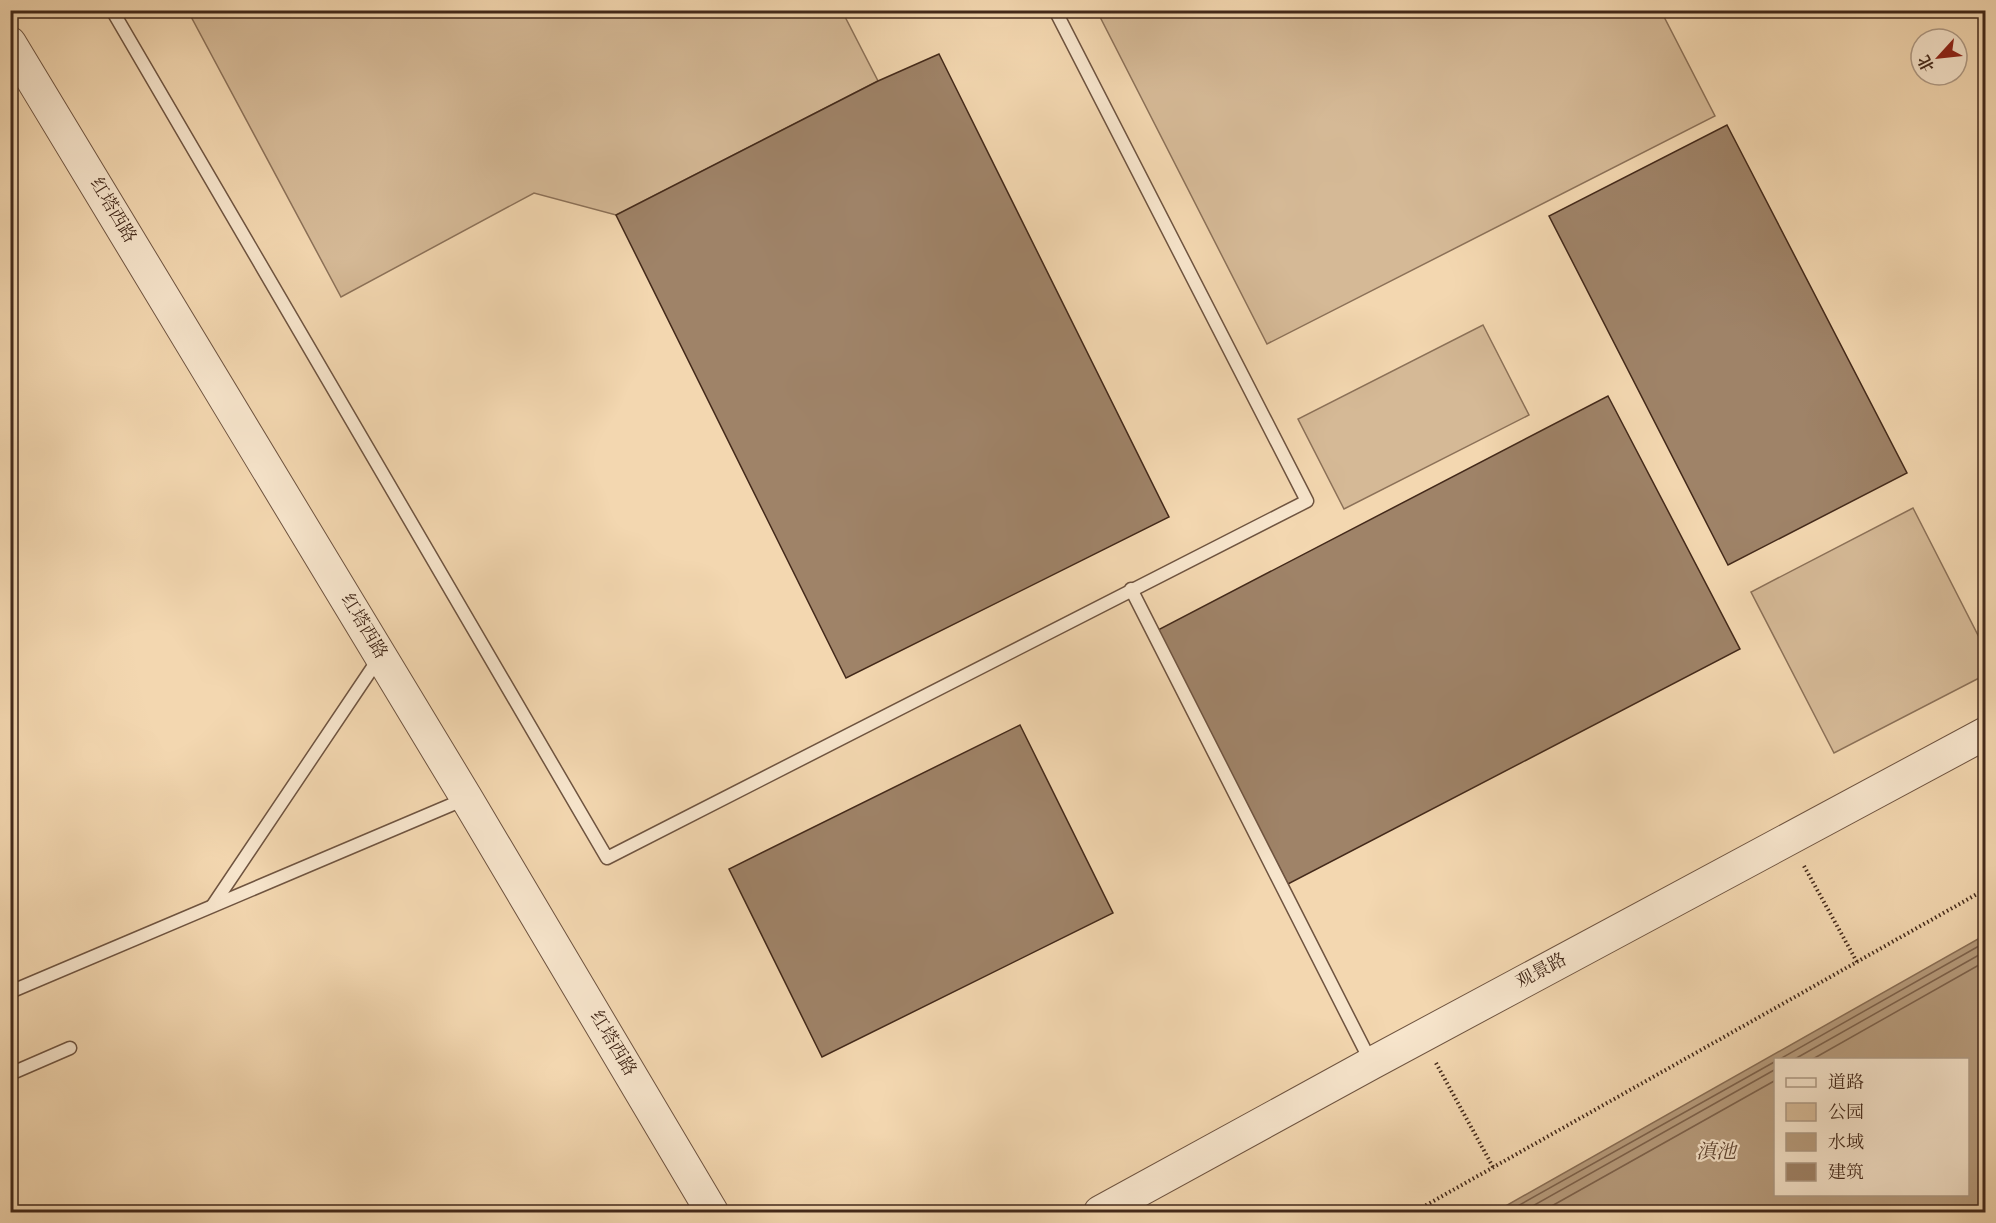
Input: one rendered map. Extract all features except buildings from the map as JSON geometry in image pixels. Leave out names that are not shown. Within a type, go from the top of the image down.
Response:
[{"type":"street","name":"红塔西路","points":[[10,43],[381,656],[712,1212]]},
{"type":"street","name":"观景路","points":[[1100,1212],[1986,733]]},
{"type":"lane","points":[[112,10],[607,858],[1306,501],[1056,10]]},
{"type":"lane","points":[[1131,590],[1372,1063]]},
{"type":"lane","points":[[212,906],[381,656]]},
{"type":"lane","points":[[10,992],[466,799]]},
{"type":"lane","points":[[10,1074],[70,1048]]},
{"type":"path","points":[[1790,839],[1857,962]]},
{"type":"path","points":[[1414,1212],[1986,890]]},
{"type":"path","points":[[1421,1037],[1493,1167]]},
{"type":"green space","points":[[188,11],[842,11],[878,81],[616,215],[534,193],[341,297]]},
{"type":"green space","points":[[1097,11],[1661,11],[1715,116],[1267,344]]},
{"type":"green space","points":[[1483,325],[1529,415],[1344,509],[1298,419]]},
{"type":"green space","points":[[1913,508],[1985,649],[1985,675],[1834,753],[1751,592]]},
{"type":"water","name":"滇池","points":[[1985,935],[1985,1212],[1495,1212]]}]
